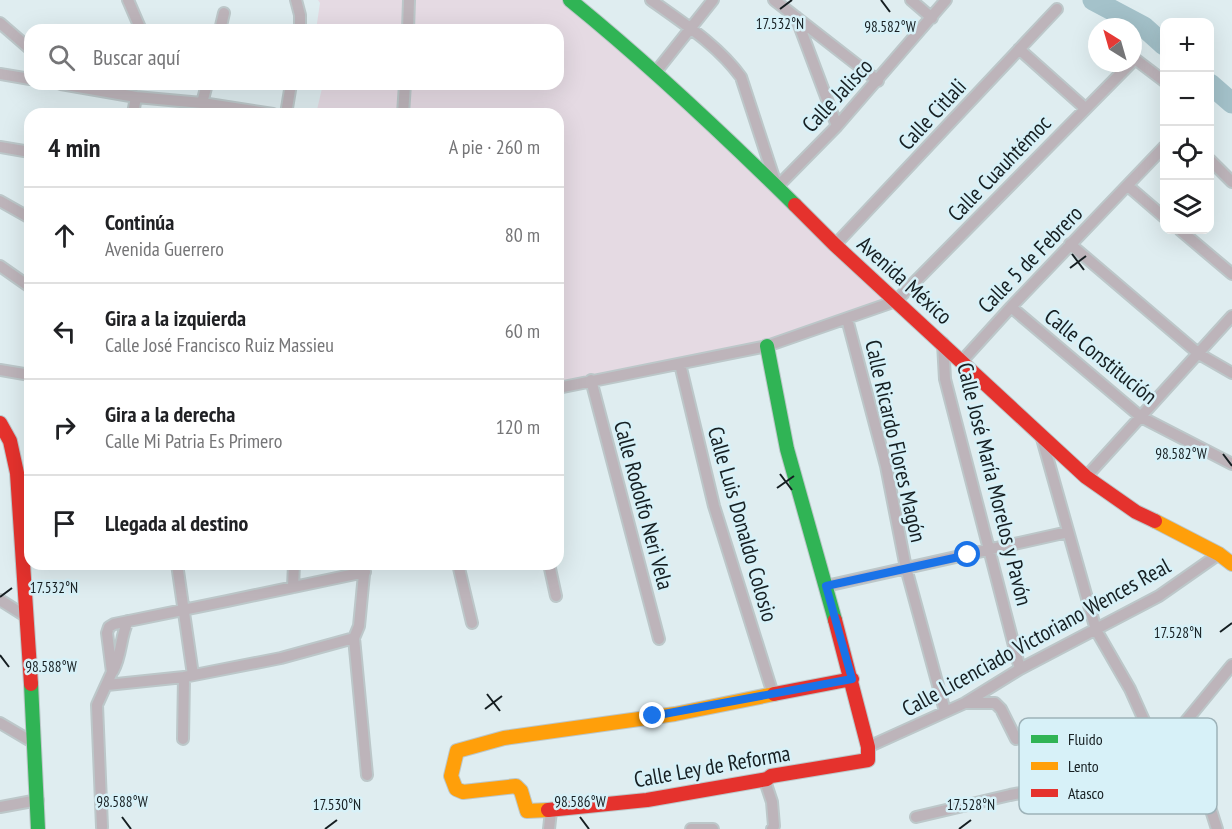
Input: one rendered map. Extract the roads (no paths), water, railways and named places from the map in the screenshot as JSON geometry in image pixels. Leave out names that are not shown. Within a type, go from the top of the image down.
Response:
[{"type":"street","points":[[128,0],[138,24]]},
{"type":"street","points":[[296,0],[300,24]]},
{"type":"street","points":[[408,24],[409,0]]},
{"type":"street","name":"Avenida México","points":[[570,0],[722,133],[835,245],[1086,477],[1136,512],[1232,564]]},
{"type":"street","points":[[651,0],[691,29],[730,63],[741,77],[777,187]]},
{"type":"street","points":[[655,73],[713,0]]},
{"type":"street","points":[[774,0],[878,81]]},
{"type":"street","points":[[911,0],[932,18]]},
{"type":"street","name":"Calle Jalisco","points":[[777,187],[878,81],[946,0]]},
{"type":"street","name":"Calle Citlali","points":[[835,245],[1057,9]]},
{"type":"street","points":[[221,24],[224,13]]},
{"type":"street","points":[[795,16],[837,126]]},
{"type":"street","points":[[0,23],[24,44]]},
{"type":"street","points":[[1019,50],[1085,108]]},
{"type":"street","points":[[1142,67],[1160,78]]},
{"type":"street","name":"Calle Cuauhtémoc","points":[[896,302],[1122,72]]},
{"type":"street","points":[[0,74],[24,78]]},
{"type":"street","points":[[96,90],[234,108]]},
{"type":"street","points":[[202,103],[205,90]]},
{"type":"street","points":[[287,108],[290,90]]},
{"type":"street","points":[[403,108],[405,90]]},
{"type":"street","points":[[134,108],[136,97]]},
{"type":"street","points":[[0,147],[24,151]]},
{"type":"street","name":"Calle 5 de Febrero","points":[[962,361],[1070,244],[1160,151]]},
{"type":"street","points":[[1214,165],[1232,182]]},
{"type":"street","points":[[1128,186],[1160,214]]},
{"type":"street","points":[[0,201],[24,215]]},
{"type":"street","points":[[1185,234],[1232,274]]},
{"type":"street","points":[[1070,244],[1200,354],[1232,373]]},
{"type":"street","points":[[0,266],[24,283]]},
{"type":"street","points":[[564,387],[767,346],[896,302]]},
{"type":"street","name":"Calle Constitución","points":[[1011,307],[1141,417],[1232,464]]},
{"type":"street","points":[[1086,477],[1200,354],[1232,316]]},
{"type":"street","name":"Calle Ricardo Flores Magón","points":[[847,319],[885,466],[906,568],[945,711]]},
{"type":"street","name":"Calle José María Morelos y Pavón","points":[[943,343],[945,379],[1020,669]]},
{"type":"street","points":[[767,346],[788,449],[852,679],[868,753]]},
{"type":"street","name":"Calle Luis Donaldo Colosio","points":[[680,364],[714,506],[773,694]]},
{"type":"street","points":[[0,370],[24,374]]},
{"type":"street","name":"Calle Rodolfo Neri Vela","points":[[591,380],[659,639]]},
{"type":"street","points":[[0,423],[10,441],[17,473],[38,829]]},
{"type":"street","points":[[1041,435],[1096,630],[1130,689],[1143,718]]},
{"type":"street","points":[[826,586],[1068,532]]},
{"type":"street","name":"Calle Licenciado Victoriano Wences Real","points":[[868,753],[945,711],[965,703],[1020,669],[1159,596],[1219,555]]},
{"type":"street","points":[[178,570],[188,676],[183,739]]},
{"type":"street","points":[[293,587],[294,570]]},
{"type":"street","points":[[112,672],[107,633],[109,627],[114,624],[240,599],[357,570]]},
{"type":"street","points":[[365,570],[355,636],[367,775]]},
{"type":"street","points":[[459,570],[472,623]]},
{"type":"street","points":[[550,570],[556,596]]},
{"type":"street","points":[[0,600],[27,617]]},
{"type":"street","points":[[102,827],[97,705],[100,694],[107,685],[118,661],[123,631],[128,621]]},
{"type":"street","points":[[107,685],[188,676],[281,658],[355,636]]},
{"type":"street","points":[[1189,718],[1232,665]]},
{"type":"street","points":[[773,694],[852,679]]},
{"type":"street","name":"Calle Ley de Reforma","points":[[773,694],[675,714],[504,738],[457,751],[451,776],[456,789],[463,792],[516,786],[521,791],[527,811],[551,811],[656,800],[767,779],[771,776],[868,753]]},
{"type":"street","points":[[965,703],[995,703],[1001,709],[1016,739]]},
{"type":"street","points":[[0,723],[33,743]]},
{"type":"street","points":[[767,779],[766,784],[772,802],[774,826],[772,829]]},
{"type":"street","points":[[916,818],[1019,793]]},
{"type":"street","points":[[0,807],[38,800]]},
{"type":"street","points":[[549,829],[551,811]]},
{"type":"street","points":[[1212,814],[1217,829]]},
{"type":"street","points":[[691,829],[713,829]]},
{"type":"waterway","points":[[1093,0],[1144,27],[1160,41]]},
{"type":"waterway","points":[[1214,87],[1232,103]]}]
